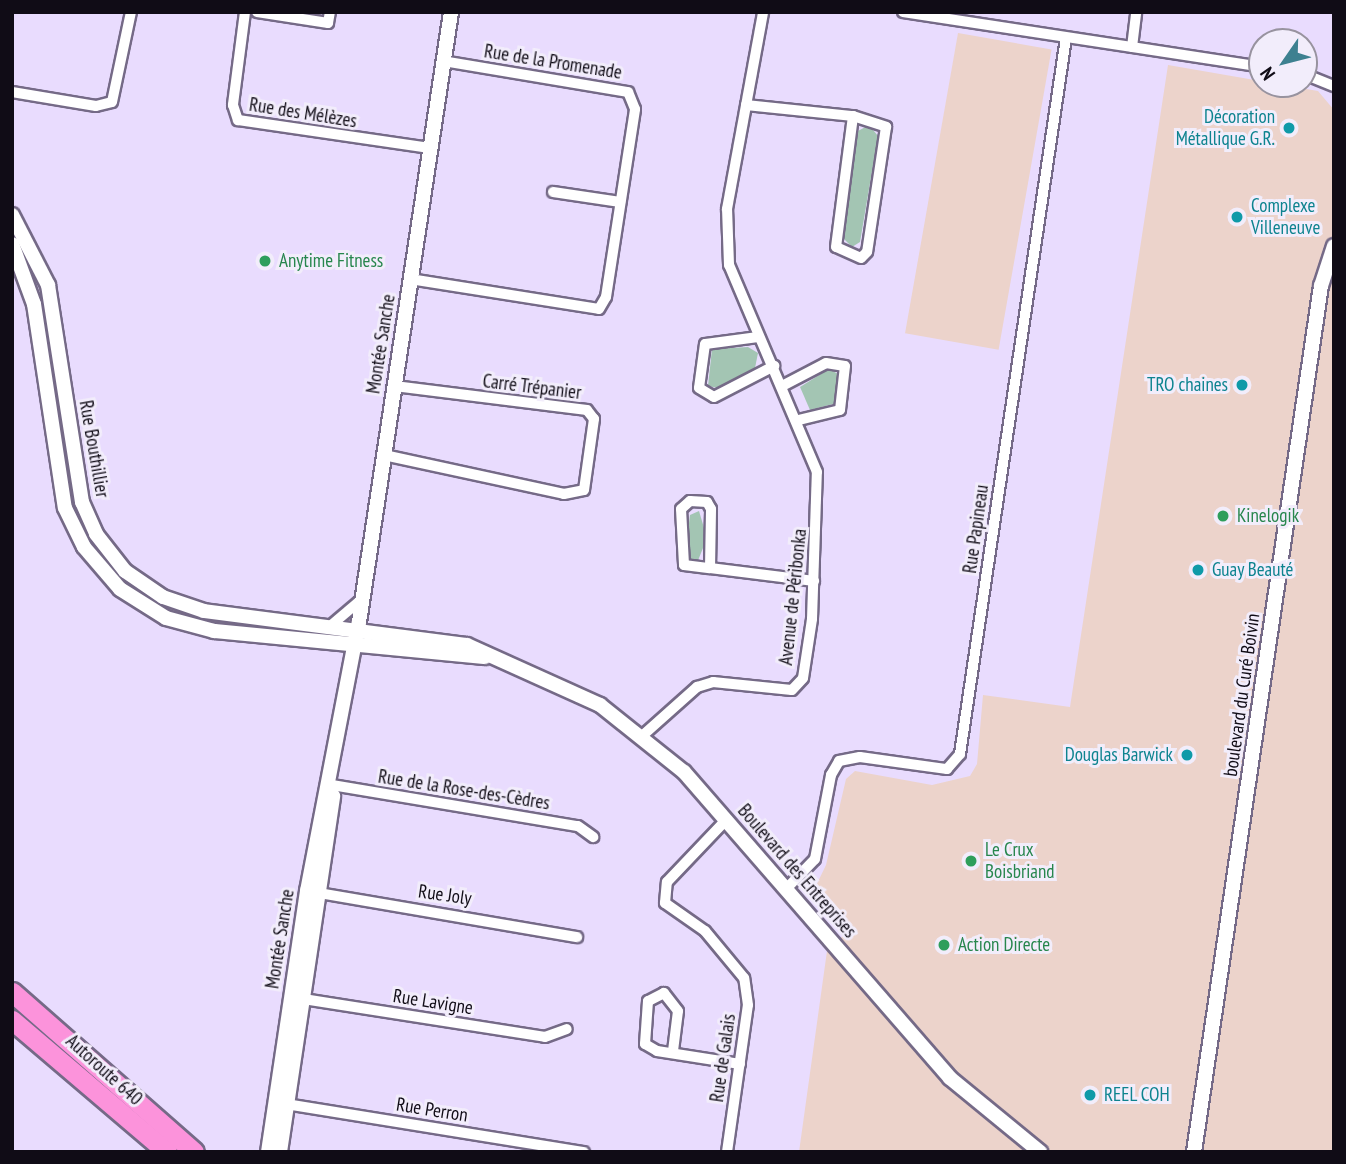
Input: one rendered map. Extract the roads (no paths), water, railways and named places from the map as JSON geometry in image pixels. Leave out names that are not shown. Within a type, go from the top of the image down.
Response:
[{"type":"highway","name":"Autoroute 640","points":[[12,990],[194,1152]]},
{"type":"highway","name":"Autoroute 640","points":[[12,1020],[167,1152]]},
{"type":"street","points":[[12,92],[96,106],[112,102],[131,12]]},
{"type":"street","name":"Rue des Mélèzes","points":[[245,12],[233,105],[237,120],[430,148]]},
{"type":"street","points":[[257,12],[328,23],[330,12]]},
{"type":"street","name":"Montée Sanche","points":[[268,1152],[281,1104],[336,733],[362,599],[450,12]]},
{"type":"street","name":"Avenue de Péribonka","points":[[642,736],[697,687],[713,681],[792,691],[803,678],[814,581],[817,472],[799,420],[758,337],[729,265],[727,209],[763,12]]},
{"type":"street","points":[[903,12],[1248,65]]},
{"type":"street","points":[[1132,47],[1136,12]]},
{"type":"street","name":"Rue Papineau","points":[[787,888],[813,862],[831,775],[839,761],[860,757],[947,769],[960,754],[1066,38]]},
{"type":"street","name":"Rue de la Promenade","points":[[410,279],[598,309],[606,297],[621,202],[636,102],[628,92],[443,61]]},
{"type":"street","points":[[747,105],[853,116],[886,127],[867,251],[860,258],[836,247],[853,116]]},
{"type":"street","points":[[553,192],[621,202]]},
{"type":"street","name":"Rue Bouthillier","points":[[12,215],[46,277],[79,492],[110,554],[145,586],[188,607],[356,630]]},
{"type":"street","name":"Rue Bouthillier","points":[[12,244],[34,304],[62,498],[76,535],[101,570],[141,604],[194,627],[351,646]]},
{"type":"street","name":"boulevard du Curé Boivin","points":[[1194,1152],[1320,295],[1334,246]]},
{"type":"street","points":[[758,337],[705,344],[701,392],[714,397],[774,366]]},
{"type":"street","points":[[784,385],[826,363],[845,366],[840,410],[799,420]]},
{"type":"street","name":"Carré Trépanier","points":[[384,455],[564,494],[584,490],[594,419],[587,410],[394,386]]},
{"type":"street","points":[[710,568],[711,509],[707,502],[690,501],[681,509],[679,556],[684,565],[814,581]]},
{"type":"street","points":[[329,627],[362,599]]},
{"type":"street","name":"Boulevard des Entreprises","points":[[356,630],[458,643],[557,681],[642,736],[727,819],[950,1078],[1040,1152]]},
{"type":"street","name":"Boulevard des Entreprises","points":[[351,646],[493,657]]},
{"type":"street","name":"Rue de la Rose-des-Cèdres","points":[[330,785],[578,826],[593,837]]},
{"type":"street","name":"Rue de Galais","points":[[727,819],[667,882],[665,903],[705,931],[744,978],[748,1005],[727,1152]]},
{"type":"street","name":"Rue Joly","points":[[312,892],[577,937]]},
{"type":"street","points":[[673,1051],[678,1011],[664,993],[648,1001],[642,1032],[657,1051],[673,1051],[740,1064]]},
{"type":"street","name":"Rue Lavigne","points":[[297,998],[545,1038],[567,1029]]},
{"type":"street","name":"Montée Sanche","points":[[281,1104],[281,1152]]},
{"type":"street","name":"Rue Perron","points":[[281,1104],[584,1152]]},
{"type":"place","name":"Décoration Métallique G.R.","points":[[1289,128]]},
{"type":"place","name":"Complexe Villeneuve","points":[[1237,217]]},
{"type":"place","name":"Anytime Fitness","points":[[265,261]]},
{"type":"place","name":"TRO chaines","points":[[1242,385]]},
{"type":"place","name":"Kinelogik","points":[[1223,516]]},
{"type":"place","name":"Guay Beauté","points":[[1198,570]]},
{"type":"place","name":"Douglas Barwick","points":[[1187,755]]},
{"type":"place","name":"Le Crux Boisbriand","points":[[971,861]]},
{"type":"place","name":"Action Directe","points":[[944,945]]},
{"type":"place","name":"REEL COH","points":[[1090,1095]]}]
